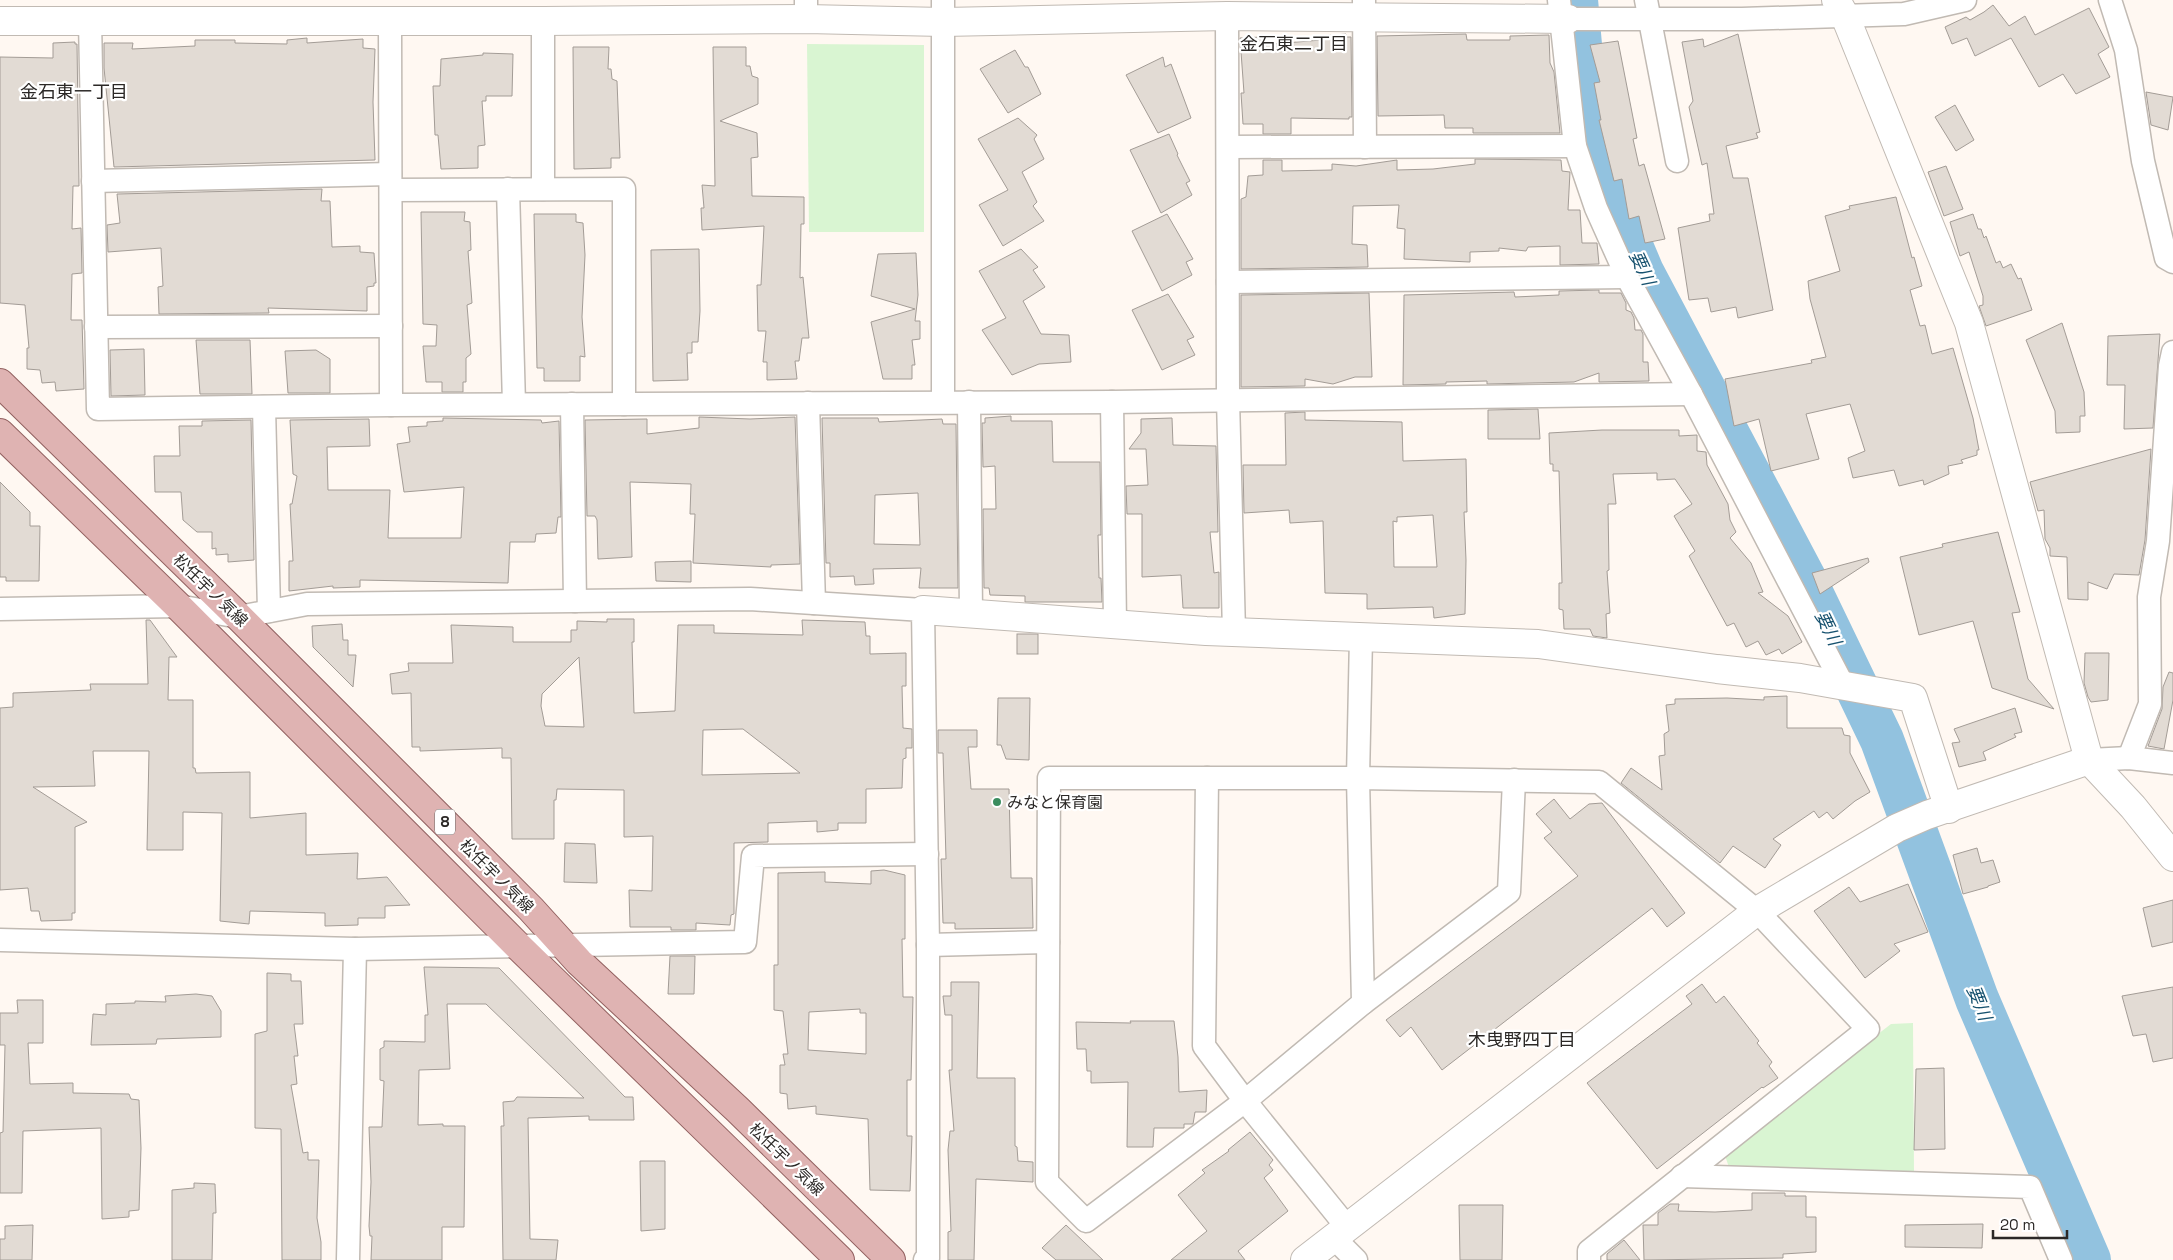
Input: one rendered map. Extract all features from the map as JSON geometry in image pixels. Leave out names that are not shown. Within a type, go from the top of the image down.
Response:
[{"type":"main road","name":"松任宇ノ気線","points":[[0,383],[239,617],[531,908],[579,962],[738,1110],[891,1260]]},
{"type":"main road","name":"8","points":[[0,433],[178,606],[518,946],[840,1260]]},
{"type":"street","points":[[0,21],[543,21],[806,9],[1227,16],[1364,8],[1568,14],[1648,10],[1742,19],[1840,8],[1904,14],[1965,0]]},
{"type":"street","points":[[2110,0],[2126,50],[2143,160],[2166,258],[2173,262]]},
{"type":"street","points":[[1364,8],[1365,146]]},
{"type":"street","points":[[1840,8],[1969,323],[2089,760],[2133,807],[2173,857]]},
{"type":"street","points":[[1648,10],[1677,162]]},
{"type":"street","points":[[943,11],[943,402]]},
{"type":"street","points":[[1568,14],[1575,146],[1596,208],[1627,277],[1854,687]]},
{"type":"street","points":[[1227,16],[1228,400],[1234,632]]},
{"type":"street","points":[[90,21],[98,409],[514,404],[1112,402],[1691,394]]},
{"type":"street","points":[[390,21],[391,405]]},
{"type":"street","points":[[543,21],[543,189]]},
{"type":"street","points":[[1228,147],[1575,146]]},
{"type":"street","points":[[93,180],[390,182],[508,189],[624,189],[624,404]]},
{"type":"street","points":[[508,189],[514,404]]},
{"type":"street","points":[[1228,282],[1627,277]]},
{"type":"street","points":[[96,327],[391,326]]},
{"type":"street","points":[[2129,758],[2150,704],[2149,597],[2158,540],[2170,366],[2173,352]]},
{"type":"street","points":[[969,402],[972,614]]},
{"type":"street","points":[[1112,402],[1115,624]]},
{"type":"street","points":[[808,403],[814,603]]},
{"type":"street","points":[[572,404],[574,601]]},
{"type":"street","points":[[264,407],[269,611]]},
{"type":"street","points":[[0,609],[178,606],[239,617],[307,604],[750,599],[1234,632],[1538,644],[1854,687],[1913,698],[1938,812]]},
{"type":"street","points":[[923,610],[928,945],[928,1258],[925,1260]]},
{"type":"street","points":[[1361,637],[1358,778],[1363,1003]]},
{"type":"street","points":[[1305,1260],[1757,911],[1897,828],[2089,760],[2129,758],[2173,763]]},
{"type":"street","points":[[1514,780],[1509,892],[1363,1003],[1245,1101],[1086,1221],[1047,1182],[1049,778],[1358,778],[1514,780],[1599,782],[1757,911],[1868,1029],[1589,1251],[1589,1260]]},
{"type":"street","points":[[1207,778],[1204,1046],[1340,1232],[1356,1260]]},
{"type":"street","points":[[0,940],[355,949],[566,947],[745,942],[753,856],[927,854]]},
{"type":"street","points":[[928,945],[1048,942]]},
{"type":"street","points":[[348,1260],[355,949]]},
{"type":"street","points":[[1682,1176],[2030,1187],[2061,1260]]},
{"type":"green space","points":[[807,44],[924,45],[924,232],[809,232]]},
{"type":"green space","points":[[1913,1023],[1914,1173],[1730,1170],[1724,1153],[1891,1024]]},
{"type":"building","points":[[1993,5],[2009,26],[2025,16],[2035,35],[2089,8],[2109,47],[2098,54],[2110,77],[2076,94],[2063,74],[2039,87],[2011,38],[1975,56],[1967,38],[1952,44],[1945,27],[1966,17],[1970,20]]},
{"type":"building","points":[[1346,34],[1346,37],[1351,37],[1352,117],[1349,117],[1349,119],[1291,118],[1291,134],[1263,134],[1263,124],[1243,124],[1241,93],[1244,93],[1240,38],[1262,37],[1262,45],[1321,40],[1321,36]]},
{"type":"building","points":[[1466,34],[1467,40],[1510,40],[1510,36],[1549,35],[1550,63],[1554,72],[1560,133],[1473,133],[1473,128],[1445,128],[1444,115],[1378,116],[1377,36]]},
{"type":"building","points":[[1738,34],[1760,132],[1756,133],[1758,138],[1726,146],[1733,178],[1748,178],[1773,310],[1738,318],[1736,307],[1711,312],[1708,298],[1689,300],[1678,228],[1710,221],[1709,214],[1714,214],[1707,163],[1702,165],[1689,107],[1693,101],[1682,42],[1703,39],[1704,47]]},
{"type":"building","points":[[307,38],[307,43],[363,39],[363,48],[375,49],[373,102],[375,160],[114,167],[104,68],[104,43],[133,43],[132,49],[195,46],[195,40],[235,40],[235,43],[287,44],[287,40]]},
{"type":"building","points":[[1618,41],[1637,138],[1633,139],[1639,166],[1644,164],[1665,239],[1645,243],[1639,216],[1629,219],[1622,179],[1614,181],[1599,120],[1601,120],[1594,83],[1600,82],[1590,45]]},
{"type":"building","points":[[75,42],[77,44],[79,186],[73,186],[72,229],[81,228],[82,273],[72,274],[71,320],[82,320],[84,389],[56,391],[55,382],[42,383],[40,370],[27,369],[27,348],[29,348],[25,305],[0,303],[0,57],[53,58],[53,43]]},
{"type":"building","points":[[573,47],[609,47],[608,69],[611,69],[612,79],[617,81],[620,158],[611,158],[611,168],[574,169]]},
{"type":"building","points":[[713,47],[746,47],[746,66],[750,66],[752,76],[758,78],[758,104],[720,121],[757,133],[758,157],[751,158],[752,196],[804,197],[804,224],[801,224],[800,278],[803,277],[809,338],[802,338],[799,361],[795,361],[797,379],[767,380],[767,362],[763,362],[766,331],[758,331],[757,285],[761,285],[764,226],[702,230],[701,208],[704,208],[702,185],[715,186]]},
{"type":"building","points":[[1015,50],[1025,67],[1028,67],[1041,94],[1008,113],[980,69]]},
{"type":"building","points":[[483,53],[513,54],[512,96],[486,96],[486,101],[482,101],[485,145],[478,146],[478,168],[441,169],[438,135],[435,135],[433,86],[440,86],[441,59],[483,55]]},
{"type":"building","points":[[1163,57],[1165,67],[1171,64],[1191,118],[1158,133],[1126,75]]},
{"type":"building","points":[[2146,92],[2173,97],[2168,130],[2151,125]]},
{"type":"building","points":[[1955,105],[1974,140],[1956,151],[1935,117]]},
{"type":"building","points":[[1018,118],[1037,135],[1034,139],[1044,159],[1022,172],[1037,202],[1033,206],[1044,221],[1003,246],[979,205],[1008,190],[978,139]]},
{"type":"building","points":[[1169,134],[1190,181],[1186,183],[1192,195],[1161,213],[1130,150]]},
{"type":"building","points":[[1475,159],[1561,160],[1562,171],[1570,172],[1568,210],[1580,210],[1582,243],[1597,243],[1599,264],[1560,265],[1560,246],[1528,247],[1526,251],[1499,248],[1499,251],[1470,252],[1470,262],[1404,259],[1405,229],[1397,228],[1399,205],[1353,206],[1352,244],[1367,245],[1368,267],[1241,269],[1241,199],[1246,197],[1248,176],[1263,175],[1263,160],[1282,160],[1282,171],[1332,170],[1332,164],[1356,166],[1397,160],[1397,170],[1433,169],[1475,164]]},
{"type":"building","points":[[1946,166],[1963,209],[1944,216],[1928,172]]},
{"type":"building","points":[[322,189],[321,201],[330,201],[332,247],[360,246],[360,252],[374,253],[376,283],[374,283],[374,286],[367,287],[367,311],[268,308],[269,313],[159,314],[158,287],[163,286],[161,248],[108,252],[107,225],[120,223],[117,194]]},
{"type":"building","points":[[1896,197],[1912,258],[1914,257],[1922,286],[1910,290],[1920,326],[1925,325],[1932,354],[1953,348],[1973,418],[1979,450],[1977,450],[1977,455],[1961,460],[1963,463],[1948,466],[1949,474],[1924,485],[1923,480],[1899,486],[1894,470],[1853,478],[1848,458],[1865,451],[1850,404],[1806,414],[1819,459],[1771,471],[1759,419],[1734,426],[1725,379],[1812,363],[1811,360],[1826,357],[1810,299],[1808,281],[1840,271],[1825,216],[1850,209],[1849,206]]},
{"type":"building","points":[[421,212],[465,212],[464,221],[470,222],[471,250],[468,251],[472,303],[467,305],[471,354],[466,358],[466,382],[463,382],[463,392],[442,392],[442,382],[426,382],[423,346],[436,346],[437,325],[423,324]]},
{"type":"building","points":[[534,214],[576,214],[576,222],[583,223],[585,255],[582,317],[585,357],[580,356],[580,381],[544,381],[544,368],[537,368]]},
{"type":"building","points":[[1167,214],[1193,259],[1186,262],[1192,275],[1162,291],[1132,231]]},
{"type":"building","points":[[1973,214],[1978,229],[1981,229],[1984,238],[1986,236],[1996,263],[2000,261],[2003,268],[2011,264],[2018,279],[2021,278],[2032,310],[1986,326],[1979,306],[1983,305],[1983,296],[1969,252],[1960,256],[1950,222]]},
{"type":"building","points":[[699,249],[700,311],[698,342],[692,342],[692,353],[687,353],[688,380],[653,381],[651,250]]},
{"type":"building","points":[[1021,249],[1038,267],[1033,270],[1045,287],[1023,301],[1041,334],[1069,335],[1071,362],[1039,364],[1012,375],[982,330],[1006,318],[979,271]]},
{"type":"building","points":[[916,253],[918,295],[915,321],[920,321],[920,339],[912,340],[915,365],[912,365],[912,379],[883,379],[871,322],[915,309],[871,296],[878,254]]},
{"type":"building","points":[[1599,290],[1599,293],[1621,293],[1626,303],[1626,310],[1631,312],[1634,318],[1635,330],[1641,330],[1643,334],[1643,362],[1648,362],[1649,381],[1599,382],[1599,373],[1574,382],[1487,384],[1487,381],[1403,385],[1404,295],[1514,292],[1515,297],[1559,295],[1559,291]]},
{"type":"building","points":[[1369,293],[1372,377],[1355,377],[1333,384],[1305,379],[1305,386],[1241,387],[1241,295]]},
{"type":"building","points":[[1168,294],[1194,337],[1187,340],[1195,355],[1162,370],[1132,310]]},
{"type":"building","points":[[2062,323],[2084,392],[2085,416],[2080,416],[2080,432],[2056,433],[2055,411],[2026,340]]},
{"type":"building","points":[[2160,334],[2153,428],[2124,429],[2125,385],[2107,385],[2108,336]]},
{"type":"building","points":[[196,340],[250,340],[252,394],[200,394]]},
{"type":"building","points":[[144,349],[145,395],[111,396],[110,350]]},
{"type":"building","points":[[316,350],[330,359],[330,393],[288,393],[285,351]]},
{"type":"building","points":[[1538,409],[1540,439],[1488,439],[1488,410]]},
{"type":"building","points":[[1305,412],[1305,420],[1402,422],[1403,461],[1466,459],[1467,512],[1464,512],[1466,560],[1465,614],[1434,618],[1433,607],[1367,609],[1367,594],[1325,593],[1323,521],[1290,523],[1289,510],[1244,513],[1243,465],[1286,465],[1285,413]],"holes":[[[1433,515],[1437,567],[1394,567],[1393,521],[1397,522],[1397,517]]]},
{"type":"building","points":[[1011,416],[1011,421],[1052,421],[1053,462],[1100,462],[1101,535],[1098,535],[1099,578],[1101,578],[1102,602],[1025,602],[1025,596],[990,595],[989,588],[984,588],[983,509],[996,509],[995,466],[983,467],[982,423],[985,423],[985,418]]},
{"type":"building","points":[[699,417],[750,419],[795,417],[800,564],[771,565],[771,567],[693,563],[695,514],[690,514],[691,484],[630,482],[632,557],[598,559],[597,520],[595,516],[587,516],[585,420],[647,419],[647,434],[699,428]]},
{"type":"building","points":[[443,418],[541,420],[542,423],[559,421],[561,517],[558,517],[556,533],[536,534],[535,542],[510,542],[508,583],[360,580],[360,587],[333,588],[333,586],[289,591],[289,561],[293,561],[290,504],[292,504],[297,476],[293,474],[290,420],[369,419],[370,446],[327,447],[328,490],[390,490],[388,538],[461,538],[464,487],[404,492],[397,444],[410,442],[408,427],[427,426],[427,422],[443,421]]},
{"type":"building","points":[[822,418],[878,418],[879,422],[942,419],[943,424],[956,424],[958,588],[919,588],[921,568],[873,569],[874,584],[855,585],[854,576],[830,577],[830,563],[826,563]],"holes":[[[918,493],[920,545],[874,544],[875,495]]]},
{"type":"building","points":[[1172,418],[1173,445],[1216,446],[1218,532],[1210,532],[1214,573],[1219,572],[1219,608],[1183,608],[1181,575],[1142,577],[1142,514],[1127,514],[1126,486],[1148,485],[1146,449],[1129,449],[1141,433],[1141,419]]},
{"type":"building","points":[[251,420],[254,560],[228,562],[228,554],[216,555],[216,548],[212,549],[212,532],[197,532],[183,520],[181,492],[155,492],[154,456],[180,456],[179,426],[202,426],[202,421]]},
{"type":"building","points":[[1602,430],[1679,430],[1679,436],[1697,435],[1697,451],[1706,452],[1707,465],[1728,504],[1730,520],[1736,532],[1730,538],[1751,563],[1763,592],[1758,593],[1788,616],[1802,642],[1782,654],[1779,649],[1766,655],[1758,641],[1746,647],[1734,623],[1727,626],[1689,556],[1695,551],[1674,516],[1692,504],[1675,479],[1657,480],[1657,473],[1613,474],[1616,504],[1608,504],[1609,570],[1607,571],[1610,613],[1606,614],[1607,638],[1593,636],[1590,629],[1564,629],[1563,610],[1559,609],[1559,583],[1562,583],[1559,471],[1553,471],[1553,464],[1550,464],[1549,433]]},
{"type":"building","points":[[2151,449],[2145,540],[2139,575],[2114,574],[2107,589],[2088,582],[2088,600],[2068,599],[2067,557],[2050,556],[2050,548],[2045,539],[2044,510],[2038,511],[2030,482]]},
{"type":"building","points":[[0,482],[30,512],[30,526],[40,526],[39,581],[6,581],[6,577],[0,577]]},
{"type":"building","points":[[1998,532],[2020,612],[2012,613],[2028,679],[2054,709],[1992,688],[1973,621],[1919,635],[1900,557],[1943,547],[1942,544]]},
{"type":"building","points":[[1868,558],[1869,562],[1820,594],[1812,573]]},
{"type":"building","points":[[691,561],[691,582],[656,581],[655,562]]},
{"type":"building","points":[[607,619],[634,619],[634,642],[632,642],[634,713],[675,711],[678,625],[714,625],[714,633],[803,635],[802,620],[865,622],[866,636],[870,636],[870,654],[906,653],[906,686],[902,686],[903,728],[912,729],[912,748],[906,748],[906,758],[903,759],[902,788],[866,789],[866,823],[838,823],[838,830],[817,832],[817,821],[768,823],[768,842],[734,843],[734,914],[731,915],[730,925],[696,923],[696,930],[671,930],[671,927],[630,927],[629,890],[652,891],[653,836],[624,837],[624,790],[557,789],[556,800],[554,800],[554,839],[512,839],[511,758],[502,758],[502,748],[420,751],[420,747],[412,747],[411,693],[392,694],[390,674],[409,671],[408,663],[453,663],[451,625],[513,627],[513,642],[571,642],[571,630],[577,630],[577,621],[607,622]],"holes":[[[579,657],[584,727],[545,726],[541,706],[542,694]],[[743,729],[800,773],[702,775],[703,730]]]},
{"type":"building","points":[[146,620],[150,620],[177,657],[169,657],[168,700],[193,700],[193,768],[195,768],[196,773],[250,772],[250,818],[306,813],[306,855],[358,853],[357,879],[387,877],[410,905],[385,906],[385,918],[358,918],[358,925],[325,926],[325,913],[250,911],[249,924],[220,921],[222,813],[183,812],[183,850],[147,850],[149,751],[93,751],[95,786],[33,787],[87,822],[75,827],[75,913],[72,913],[72,920],[41,921],[39,911],[31,911],[28,888],[0,890],[0,708],[13,707],[13,693],[91,690],[90,684],[148,684]]},
{"type":"building","points":[[342,624],[343,640],[348,640],[348,655],[356,655],[353,687],[313,647],[312,626]]},
{"type":"building","points":[[1017,634],[1038,634],[1038,654],[1017,654]]},
{"type":"building","points":[[2085,653],[2109,653],[2108,700],[2091,702],[2088,697],[2084,683]]},
{"type":"building","points":[[2169,672],[2173,673],[2173,700],[2164,749],[2148,746],[2162,709],[2163,687]]},
{"type":"building","points":[[1787,696],[1787,728],[1842,728],[1844,735],[1850,736],[1850,753],[1870,792],[1855,801],[1833,819],[1827,812],[1819,818],[1814,811],[1773,839],[1781,845],[1765,868],[1733,846],[1720,863],[1621,783],[1631,768],[1662,790],[1659,756],[1665,755],[1664,734],[1669,731],[1666,705],[1675,704],[1675,699],[1727,698],[1764,700],[1764,697]]},
{"type":"building","points":[[998,698],[1030,698],[1029,760],[1006,759],[1001,745],[997,745]]},
{"type":"building","points":[[2015,708],[2022,732],[2014,734],[2016,737],[1983,752],[1986,760],[1959,767],[1952,743],[1960,742],[1954,729]]},
{"type":"building","points":[[938,730],[977,730],[977,747],[968,747],[971,789],[1009,789],[1011,878],[1032,878],[1033,928],[955,929],[955,923],[943,923],[941,859],[946,859],[943,753],[938,753]]},
{"type":"building","points":[[1554,799],[1570,819],[1589,804],[1602,803],[1685,913],[1667,927],[1652,908],[1442,1070],[1411,1027],[1400,1037],[1386,1020],[1578,876],[1544,838],[1552,832],[1536,814]]},
{"type":"building","points":[[565,843],[595,844],[597,883],[564,882]]},
{"type":"building","points":[[1977,848],[1981,863],[1993,860],[2000,882],[1963,894],[1953,855]]},
{"type":"building","points":[[884,870],[905,875],[905,939],[902,939],[903,997],[913,997],[911,1080],[907,1080],[907,1136],[912,1136],[910,1191],[870,1190],[868,1119],[816,1114],[816,1106],[788,1109],[787,1094],[780,1093],[780,1065],[785,1065],[783,1054],[788,1054],[783,1011],[774,1010],[774,965],[778,965],[778,873],[825,872],[825,882],[871,884],[871,871]],"holes":[[[860,1009],[860,1013],[866,1013],[866,1054],[808,1050],[809,1012]]]},
{"type":"building","points":[[1908,884],[1928,932],[1894,944],[1900,951],[1865,978],[1814,911],[1849,887],[1860,902]]},
{"type":"building","points":[[2173,900],[2173,942],[2152,947],[2143,908]]},
{"type":"building","points":[[670,956],[695,956],[694,994],[668,994]]},
{"type":"building","points":[[424,967],[499,968],[625,1097],[633,1097],[634,1120],[589,1120],[589,1116],[528,1118],[530,1239],[558,1240],[556,1260],[503,1260],[501,1126],[504,1126],[503,1102],[514,1101],[517,1097],[584,1098],[486,1004],[447,1004],[450,1069],[419,1070],[418,1125],[443,1124],[443,1126],[465,1126],[464,1227],[442,1227],[442,1260],[371,1260],[369,1127],[382,1127],[384,1081],[380,1080],[380,1049],[384,1047],[384,1041],[425,1042],[425,1015],[428,1015]]},
{"type":"building","points":[[267,973],[291,974],[291,981],[301,981],[303,1024],[294,1024],[298,1056],[294,1056],[297,1084],[291,1085],[303,1153],[308,1152],[308,1160],[319,1160],[317,1218],[321,1242],[321,1260],[282,1260],[281,1129],[255,1128],[255,1034],[267,1031]]},
{"type":"building","points":[[951,982],[979,982],[977,1078],[1015,1078],[1015,1146],[1017,1147],[1018,1161],[1033,1162],[1033,1182],[976,1179],[974,1260],[948,1260],[948,1232],[951,1231],[948,1150],[950,1131],[954,1131],[949,1070],[952,1070],[952,1015],[945,1015],[943,996],[951,996]]},
{"type":"building","points":[[1702,984],[1716,1003],[1724,996],[1759,1041],[1757,1043],[1772,1062],[1769,1066],[1778,1078],[1762,1087],[1657,1169],[1587,1083],[1692,1004],[1686,996]]},
{"type":"building","points":[[2173,987],[2173,1058],[2153,1062],[2146,1034],[2133,1036],[2122,996]]},
{"type":"building","points":[[196,994],[212,996],[221,1011],[221,1037],[157,1039],[156,1044],[91,1045],[93,1014],[106,1015],[106,1004],[135,1003],[135,1001],[166,1002],[165,996]]},
{"type":"building","points":[[17,1000],[43,1000],[43,1043],[28,1043],[30,1084],[73,1083],[73,1093],[129,1094],[131,1099],[139,1100],[141,1148],[139,1210],[129,1211],[129,1217],[102,1219],[101,1128],[23,1131],[22,1193],[0,1193],[0,1133],[3,1132],[5,1045],[0,1045],[0,1013],[18,1013]]},
{"type":"building","points":[[1130,1021],[1174,1021],[1179,1092],[1207,1090],[1206,1112],[1195,1112],[1193,1124],[1184,1124],[1184,1128],[1154,1128],[1153,1147],[1127,1147],[1128,1082],[1091,1083],[1091,1071],[1087,1071],[1086,1049],[1077,1049],[1076,1022],[1131,1023]]},
{"type":"building","points":[[1944,1068],[1945,1149],[1914,1150],[1916,1069]]},
{"type":"building","points":[[1250,1132],[1273,1160],[1269,1165],[1273,1170],[1264,1178],[1288,1211],[1238,1251],[1245,1260],[1171,1260],[1207,1231],[1178,1195],[1205,1173],[1202,1170],[1229,1151]]},
{"type":"building","points":[[640,1161],[665,1161],[665,1229],[641,1231]]},
{"type":"building","points":[[194,1183],[215,1184],[216,1213],[213,1213],[212,1260],[172,1260],[172,1190],[194,1188]]},
{"type":"building","points":[[1752,1193],[1785,1193],[1785,1196],[1806,1196],[1806,1217],[1816,1217],[1816,1252],[1783,1254],[1783,1258],[1644,1260],[1643,1225],[1658,1225],[1658,1213],[1670,1204],[1679,1204],[1678,1211],[1752,1210]]},
{"type":"building","points":[[1459,1205],[1503,1205],[1502,1260],[1460,1260]]},
{"type":"building","points":[[1983,1224],[1982,1248],[1905,1247],[1905,1225]]},
{"type":"building","points":[[33,1225],[32,1260],[0,1260],[0,1239],[5,1239],[5,1226]]},
{"type":"building","points":[[1066,1225],[1103,1260],[1056,1260],[1042,1248]]},
{"type":"building","points":[[1624,1240],[1640,1260],[1607,1260],[1607,1254]]},
{"type":"waterway","name":"要川","points":[[1576,0],[1588,135],[1596,163],[1642,272],[1804,578],[1882,740],[1977,999],[2089,1260]]},
{"type":"place","name":"みなと保育園","points":[[997,802]]},
{"type":"district","name":"金石東二丁目","points":[[1294,44]]},
{"type":"district","name":"金石東一丁目","points":[[74,92]]},
{"type":"district","name":"木曳野四丁目","points":[[1522,1040]]}]
